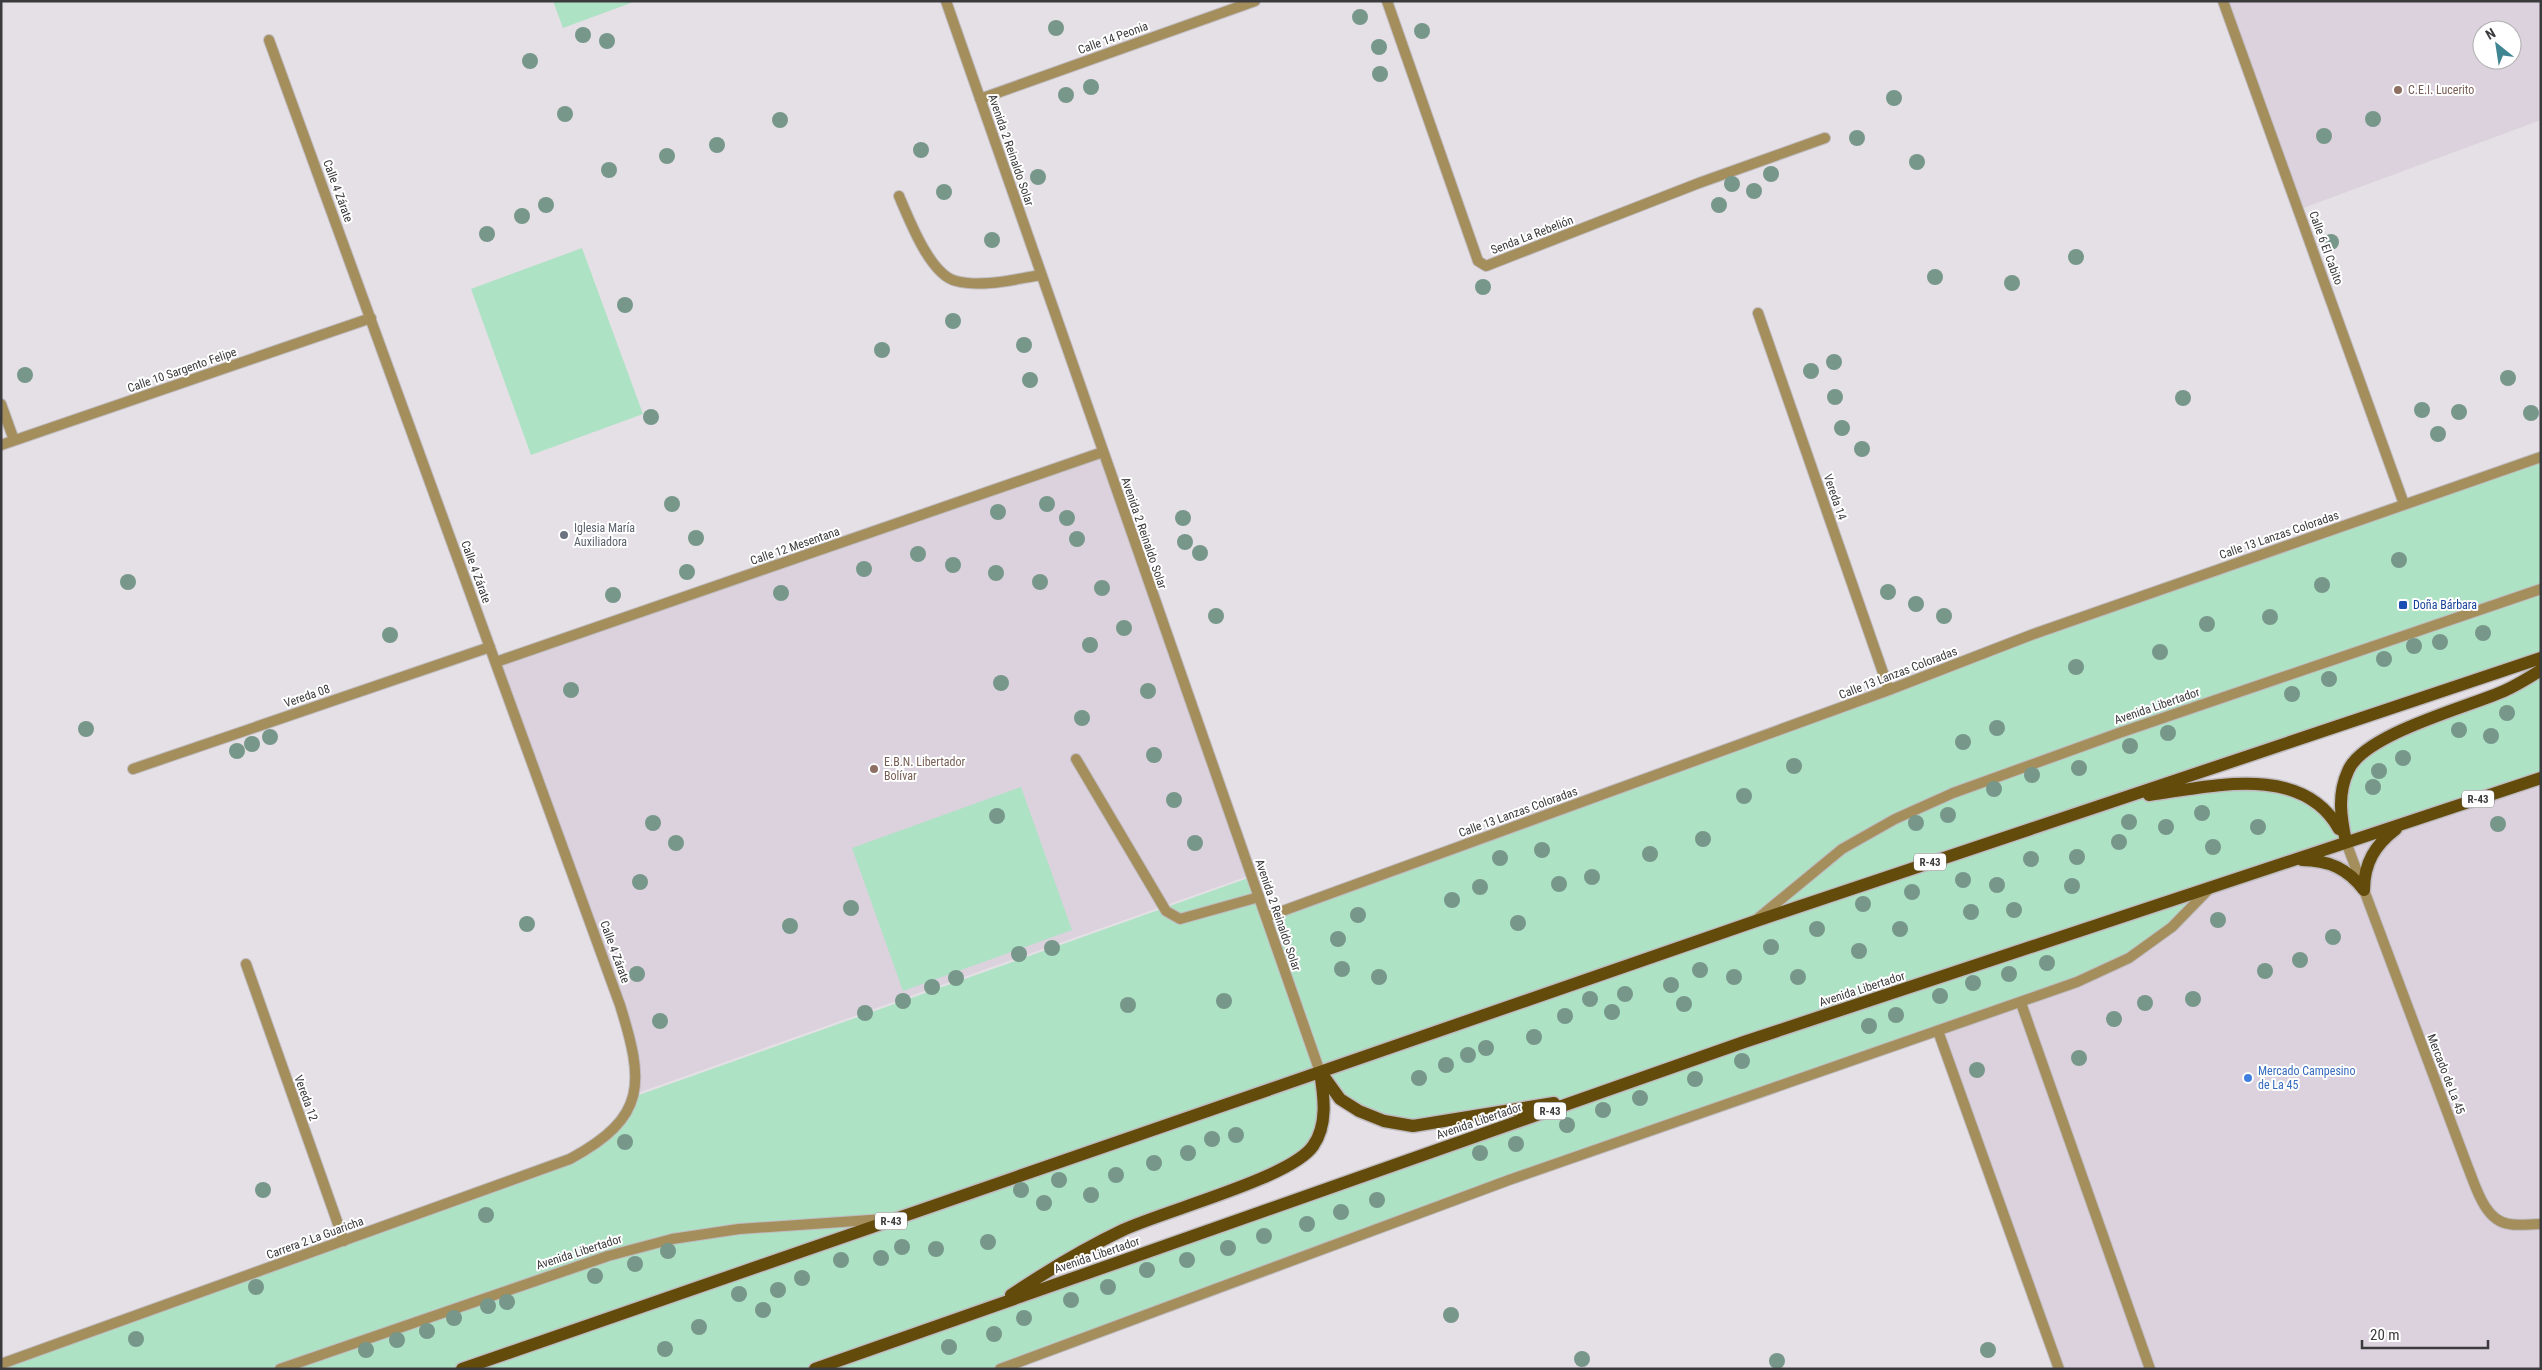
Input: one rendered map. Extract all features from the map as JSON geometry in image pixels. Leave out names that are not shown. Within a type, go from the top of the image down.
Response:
[{"type":"main road","name":"Avenida Libertador","points":[[462,1369],[1752,922],[2541,658]]},
{"type":"main road","points":[[2346,842],[2340,813],[2341,792],[2348,769],[2368,749],[2392,734],[2506,690],[2541,670]]},
{"type":"main road","name":"Avenida Libertador","points":[[815,1369],[1744,1042],[2541,778]]},
{"type":"main road","points":[[2120,799],[2219,785],[2267,784],[2295,790],[2317,803],[2332,816],[2346,842]]},
{"type":"main road","name":"R-43","points":[[2364,890],[2364,879],[2369,859],[2380,842],[2399,827],[2414,819]]},
{"type":"main road","points":[[2288,862],[2313,860],[2343,869],[2351,874],[2364,890]]},
{"type":"main road","points":[[1320,1072],[1340,1099],[1359,1111],[1384,1121],[1413,1126],[1592,1096]]},
{"type":"main road","points":[[996,1305],[1062,1260],[1125,1229],[1288,1167],[1313,1146],[1322,1122],[1324,1098],[1320,1072]]},
{"type":"street","name":"Avenida 2 Reinaldo Solar","points":[[946,1],[1320,1072]]},
{"type":"street","name":"Calle 14 Peonia","points":[[980,99],[1255,1]]},
{"type":"street","name":"Senda La Rebelión","points":[[1387,1],[1478,261],[1486,266],[1699,183],[1825,138]]},
{"type":"street","name":"Calle 6 El Cabito","points":[[2223,1],[2404,504]]},
{"type":"street","name":"Calle 4 Zárate","points":[[269,40],[582,896],[633,1047],[637,1072],[635,1094],[626,1115]]},
{"type":"street","points":[[899,196],[923,249],[937,267],[955,281],[982,283],[1041,274]]},
{"type":"street","name":"Vereda 14","points":[[1758,313],[1890,690]]},
{"type":"street","name":"Calle 10 Sargento Felipe","points":[[1,445],[371,318]]},
{"type":"street","points":[[1,404],[14,440]]},
{"type":"street","name":"Calle 12 Mesentana","points":[[496,662],[1103,452]]},
{"type":"street","name":"Calle 13 Lanzas Coloradas","points":[[1266,917],[1890,690],[2031,635],[2541,456]]},
{"type":"street","name":"Avenida Libertador","points":[[1752,922],[1842,849],[1895,819],[1953,793],[2119,733],[2541,589]]},
{"type":"street","name":"Vereda 08","points":[[133,769],[490,647]]},
{"type":"street","points":[[1076,759],[1166,911],[1180,919],[1259,897]]},
{"type":"street","name":"Mercado de La 45","points":[[2346,842],[2467,1165],[2487,1209],[2495,1219],[2508,1224],[2541,1224]]},
{"type":"street","name":"Avenida Libertador","points":[[1000,1369],[1519,1176],[2077,982],[2129,958],[2172,927],[2212,887]]},
{"type":"street","name":"Vereda 12","points":[[246,964],[344,1241]]},
{"type":"street","points":[[2021,1003],[2150,1369]]},
{"type":"street","points":[[1938,1031],[2059,1369]]},
{"type":"street","name":"Carrera 2 La Guaricha","points":[[1,1364],[570,1159],[591,1148],[611,1132],[626,1115]]},
{"type":"street","name":"Avenida Libertador","points":[[280,1369],[608,1256],[672,1239],[739,1229],[898,1218]]},
{"type":"shaded area","name":"C.E.I. Lucerito","points":[[2223,1],[2541,1],[2541,120],[2298,210]]},
{"type":"shaded area","name":"E.B.N. Libertador Bolívar","points":[[1103,452],[1251,875],[635,1094],[633,1047],[496,662]]},
{"type":"shaded area","name":"Mercado Campesino de La 45","points":[[2541,778],[2541,1369],[2059,1369],[1938,1031],[2212,887]]},
{"type":"green space","points":[[553,1],[636,1],[563,28]]},
{"type":"green space","points":[[582,248],[643,414],[531,455],[471,289]]},
{"type":"green space","points":[[2541,458],[2541,586],[1894,816],[1752,919],[1321,1070],[1268,918],[2031,638]]},
{"type":"green space","points":[[2541,589],[2541,658],[2123,797],[2267,784],[2317,803],[2345,840],[2341,792],[2368,749],[2541,670],[2541,778],[2212,887],[2129,958],[1000,1369],[280,1369],[672,1239],[899,1218],[1752,922],[1842,849],[1953,793]],"holes":[[[1321,1073],[1359,1111],[1413,1126],[1587,1098],[999,1303],[1125,1229],[1288,1167],[1313,1146],[1324,1098]]]},
{"type":"green space","points":[[1021,787],[1072,930],[903,991],[852,848]]},
{"type":"green space","points":[[1251,877],[1318,1070],[898,1216],[671,1237],[427,1315],[274,1369],[1,1369],[593,1149],[636,1096]]},
{"type":"place","name":"C.E.I. Lucerito","points":[[2398,90]]},
{"type":"place","name":"Iglesia María Auxiliadora","points":[[564,535]]},
{"type":"place","name":"Doña Bárbara","points":[[2403,605]]},
{"type":"place","name":"E.B.N. Libertador Bolívar","points":[[874,769]]},
{"type":"place","name":"Mercado Campesino de La 45","points":[[2248,1078]]}]
